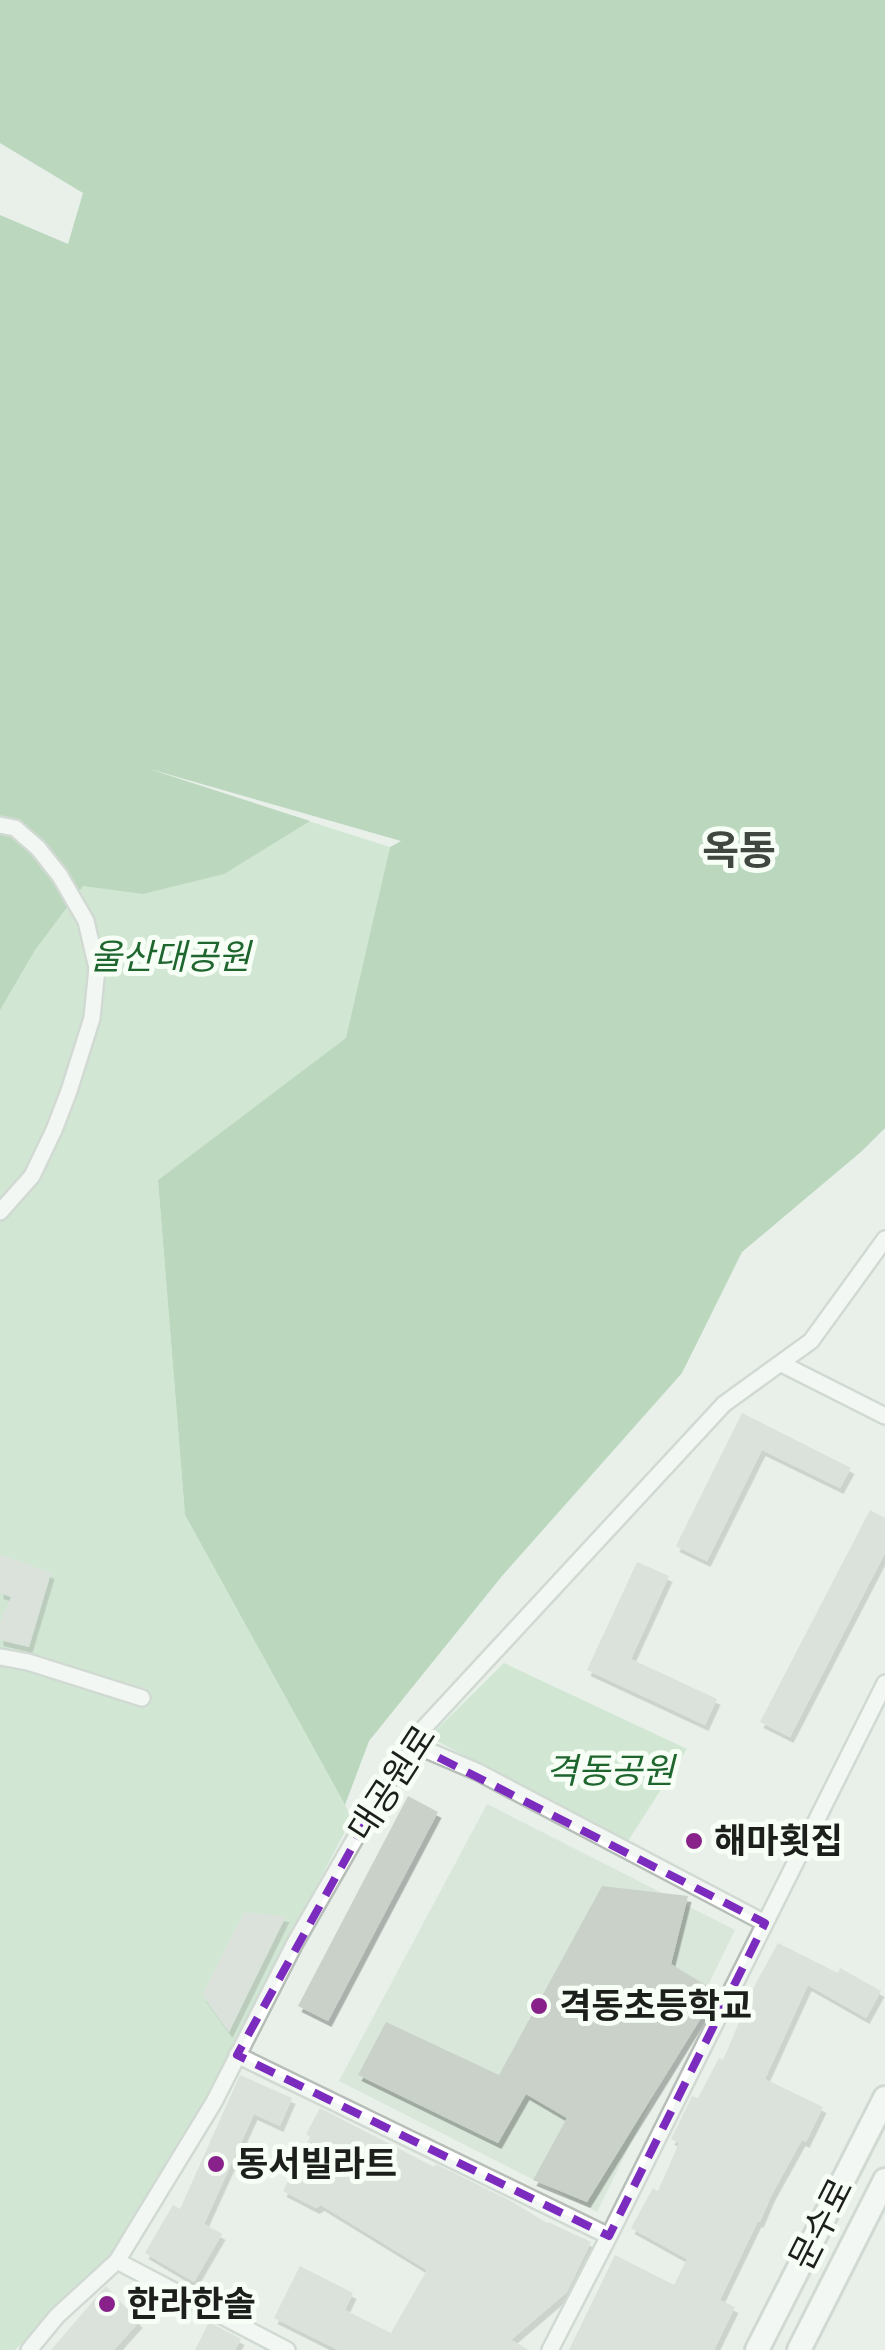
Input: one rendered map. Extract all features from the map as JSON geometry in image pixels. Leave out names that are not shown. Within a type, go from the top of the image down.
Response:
[{"type":"main road","name":"문수로","points":[[757,2350],[875,2142],[885,2098]]},
{"type":"main road","name":"문수로","points":[[800,2350],[885,2180]]},
{"type":"street","points":[[0,825],[15,828],[38,848],[60,876],[86,920],[97,968],[92,1018],[54,1130],[32,1176],[0,1212]]},
{"type":"street","name":"대공원로","points":[[29,2350],[57,2316],[118,2260],[214,2102],[295,1943],[410,1744],[724,1404],[810,1341],[885,1239]]},
{"type":"street","points":[[782,1364],[885,1416]]},
{"type":"street","points":[[0,1657],[142,1698]]},
{"type":"street","points":[[550,2350],[885,1683]]},
{"type":"street","points":[[410,1744],[478,1772],[764,1923]]},
{"type":"street","points":[[237,2055],[609,2236]]},
{"type":"street","points":[[118,2260],[287,2350]]},
{"type":"highlighted area","points":[[410,1743],[765,1923],[609,2236],[237,2055]]},
{"type":"shaded area","name":"격동초등학교","points":[[487,1804],[735,1930],[597,2212],[339,2081]]},
{"type":"green space","points":[[0,0],[885,0],[885,1128],[742,1252],[682,1373],[502,1576],[369,1741],[345,1805],[185,1515],[158,1180],[346,1038],[390,847],[401,841],[146,768],[310,821],[224,874],[143,894],[83,886],[35,950],[0,1010],[0,215],[68,244],[83,193],[0,143]]},
{"type":"green space","name":"울산대공원","points":[[0,670],[98,754],[390,847],[347,1038],[158,1180],[185,1515],[352,1818],[203,2103],[113,2251],[15,2350],[0,2350]]},
{"type":"green space","name":"격동공원","points":[[504,1663],[687,1749],[628,1841],[429,1737]]},
{"type":"building","points":[[742,1413],[851,1468],[840,1488],[762,1450],[707,1561],[676,1546]]},
{"type":"building","points":[[870,1510],[885,1518],[885,1553],[790,1737],[760,1722]]},
{"type":"building","points":[[0,1554],[51,1573],[29,1647],[0,1640],[0,1622],[11,1597],[0,1593]]},
{"type":"building","points":[[637,1562],[669,1576],[631,1659],[717,1699],[705,1725],[587,1670]]},
{"type":"building","points":[[408,1796],[438,1812],[328,2021],[298,2006]]},
{"type":"building","name":"격동초등학교","points":[[602,1886],[688,1896],[671,1964],[717,1992],[587,2202],[533,2180],[567,2118],[526,2094],[498,2143],[358,2075],[386,2022],[499,2075]]},
{"type":"building","points":[[244,1912],[286,1916],[229,2032],[202,1995]]},
{"type":"building","points":[[778,1943],[838,1973],[840,1968],[881,1991],[866,2018],[808,1985],[765,2079],[823,2107],[771,2196],[720,2300],[735,2307],[714,2350],[569,2350],[615,2255],[674,2285],[687,2259],[631,2228],[653,2188],[658,2191],[679,2143],[671,2139],[692,2096],[698,2098],[719,2058],[723,2060]]},
{"type":"building","points":[[240,2075],[292,2098],[280,2126],[254,2114],[204,2224],[222,2234],[194,2282],[145,2253],[173,2205],[180,2209]]},
{"type":"building","points":[[320,2108],[591,2242],[567,2292],[511,2340],[529,2350],[338,2350],[274,2318],[300,2266],[353,2293],[345,2310],[391,2333],[427,2270],[321,2205],[316,2208],[283,2191]]},
{"type":"building","name":"한라한솔","points":[[106,2286],[139,2322],[114,2350],[51,2350]]},
{"type":"building","points":[[209,2322],[241,2339],[235,2350],[195,2350]]},
{"type":"place","name":"해마횟집","points":[[694,1841]]},
{"type":"place","name":"격동초등학교","points":[[539,2006]]},
{"type":"place","name":"동서빌라트","points":[[216,2164]]},
{"type":"place","name":"한라한솔","points":[[107,2304]]},
{"type":"district","name":"옥동","points":[[739,850]]}]
